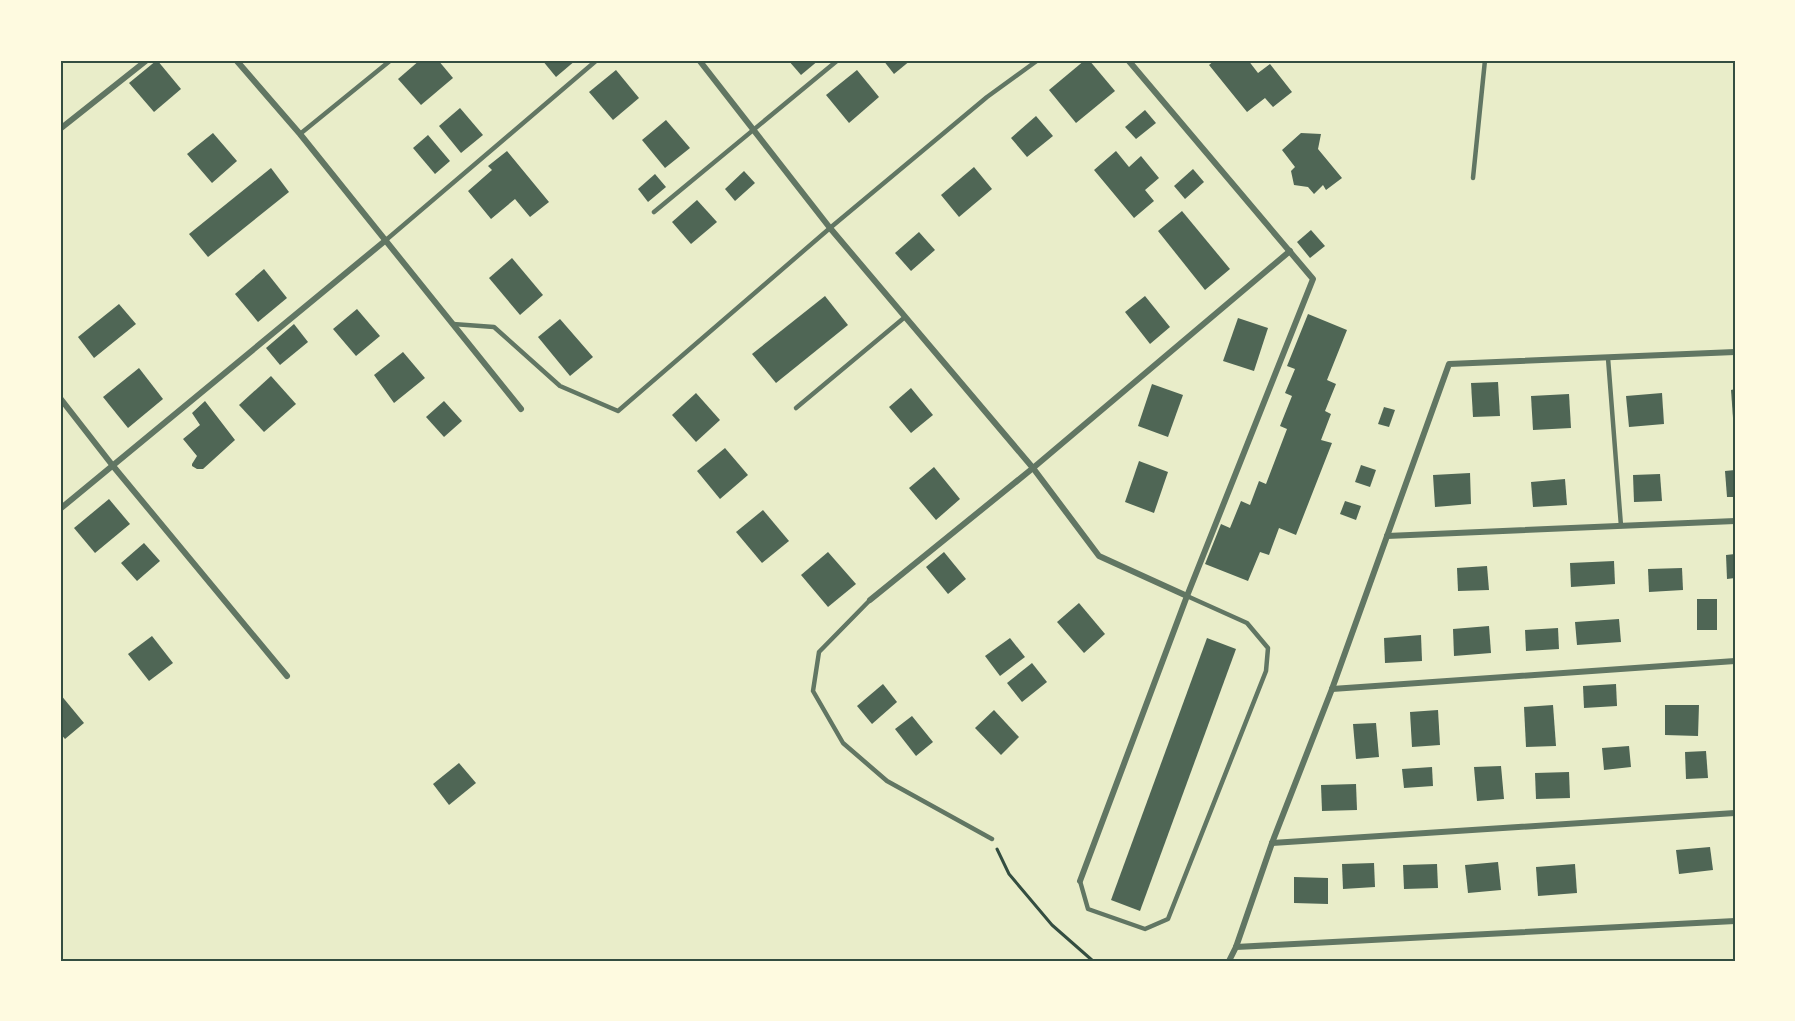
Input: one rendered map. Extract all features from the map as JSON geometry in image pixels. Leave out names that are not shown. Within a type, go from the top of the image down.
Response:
[{"type":"street","points":[[60,129],[147,60]]},
{"type":"street","points":[[236,60],[300,134],[521,410]]},
{"type":"street","points":[[699,60],[830,228],[1033,468],[1099,556],[1187,596]]},
{"type":"street","points":[[1080,881],[1187,596],[1313,279],[1128,60]]},
{"type":"street","points":[[60,509],[386,240]]},
{"type":"street","points":[[870,600],[1033,468],[1290,251]]},
{"type":"street","points":[[1229,961],[1332,689],[1449,364],[1735,352]]},
{"type":"street","points":[[60,398],[113,466],[287,676]]},
{"type":"street","points":[[60,411],[66,406]]},
{"type":"street","points":[[1387,536],[1735,521]]},
{"type":"street","points":[[1332,689],[1735,661]]},
{"type":"street","points":[[1272,843],[1735,813]]},
{"type":"street","points":[[1236,947],[1735,921]]},
{"type":"lane","points":[[300,134],[391,60]]},
{"type":"lane","points":[[386,240],[597,60]]},
{"type":"lane","points":[[654,212],[838,60]]},
{"type":"lane","points":[[453,324],[494,327],[560,386],[618,411],[830,228],[987,97],[1038,60]]},
{"type":"lane","points":[[1473,178],[1485,60]]},
{"type":"lane","points":[[796,408],[905,316]]},
{"type":"lane","points":[[1608,358],[1621,526]]},
{"type":"lane","points":[[1080,881],[1088,909],[1145,929],[1168,919],[1266,671],[1268,648],[1246,623],[1187,596]]},
{"type":"lane","points":[[870,600],[819,652],[813,691],[843,743],[887,781],[992,839]]},
{"type":"path","points":[[992,839],[1009,874],[1052,925],[1093,961]]},
{"type":"building","points":[[157,60],[181,89],[154,112],[129,83]]},
{"type":"building","points":[[420,60],[438,60],[453,78],[421,105],[398,79]]},
{"type":"building","points":[[542,60],[576,60],[556,77]]},
{"type":"building","points":[[788,60],[819,60],[801,75]]},
{"type":"building","points":[[883,60],[911,60],[894,74]]},
{"type":"building","points":[[1085,60],[1089,60],[1115,91],[1076,123],[1049,90]]},
{"type":"building","points":[[1215,60],[1248,60],[1258,73],[1270,64],[1292,92],[1273,107],[1265,98],[1247,112],[1209,65]]},
{"type":"building","points":[[616,70],[639,98],[613,120],[589,92]]},
{"type":"building","points":[[857,70],[879,97],[849,123],[826,95]]},
{"type":"building","points":[[460,108],[483,135],[461,153],[439,126]]},
{"type":"building","points":[[1145,110],[1156,123],[1136,139],[1125,127]]},
{"type":"building","points":[[1036,116],[1053,136],[1027,157],[1011,138]]},
{"type":"building","points":[[666,120],[690,148],[665,168],[642,140]]},
{"type":"building","points":[[213,133],[237,161],[212,183],[187,154]]},
{"type":"building","points":[[1301,133],[1321,134],[1318,149],[1342,178],[1326,190],[1323,185],[1314,194],[1308,187],[1294,185],[1291,171],[1295,167],[1282,150]]},
{"type":"building","points":[[428,135],[450,161],[435,174],[413,148]]},
{"type":"building","points":[[507,151],[549,202],[530,217],[515,199],[491,219],[468,191],[492,170],[488,166]]},
{"type":"building","points":[[1116,151],[1129,167],[1141,156],[1159,178],[1145,190],[1154,201],[1134,218],[1094,170]]},
{"type":"building","points":[[974,167],[992,189],[959,217],[941,195]]},
{"type":"building","points":[[271,168],[289,192],[208,257],[189,234]]},
{"type":"building","points":[[1193,169],[1204,182],[1185,199],[1174,186]]},
{"type":"building","points":[[744,171],[755,183],[735,201],[725,189]]},
{"type":"building","points":[[655,174],[666,187],[648,202],[638,189]]},
{"type":"building","points":[[697,200],[717,222],[691,244],[672,222]]},
{"type":"building","points":[[1182,211],[1230,269],[1205,290],[1158,231]]},
{"type":"building","points":[[1311,230],[1325,246],[1310,258],[1297,242]]},
{"type":"building","points":[[919,232],[935,250],[911,271],[895,253]]},
{"type":"building","points":[[512,258],[543,295],[520,315],[489,278]]},
{"type":"building","points":[[264,269],[287,298],[258,322],[235,294]]},
{"type":"building","points":[[825,296],[848,325],[776,383],[752,354]]},
{"type":"building","points":[[1145,296],[1170,327],[1150,344],[1125,312]]},
{"type":"building","points":[[119,304],[136,324],[94,358],[78,337]]},
{"type":"building","points":[[357,309],[380,336],[356,356],[333,329]]},
{"type":"building","points":[[1308,314],[1347,330],[1327,380],[1336,384],[1325,411],[1331,414],[1321,440],[1332,443],[1296,535],[1279,528],[1269,555],[1260,552],[1248,581],[1205,564],[1221,524],[1230,528],[1241,501],[1250,505],[1259,481],[1266,484],[1287,429],[1280,426],[1292,396],[1285,393],[1295,369],[1287,366]]},
{"type":"building","points":[[1238,318],[1268,328],[1254,371],[1223,361]]},
{"type":"building","points":[[560,319],[593,357],[570,376],[538,337]]},
{"type":"building","points":[[294,324],[308,342],[280,365],[266,348]]},
{"type":"building","points":[[403,352],[425,378],[394,403],[374,375]]},
{"type":"building","points":[[139,368],[163,399],[128,428],[103,397]]},
{"type":"building","points":[[271,376],[296,404],[264,432],[239,405]]},
{"type":"building","points":[[1498,382],[1500,416],[1473,417],[1471,383]]},
{"type":"building","points":[[1152,384],[1183,395],[1168,437],[1138,426]]},
{"type":"building","points":[[911,388],[933,415],[911,433],[889,407]]},
{"type":"building","points":[[1735,389],[1735,418],[1733,418],[1731,390]]},
{"type":"building","points":[[696,393],[720,420],[696,442],[672,415]]},
{"type":"building","points":[[1662,393],[1664,424],[1629,427],[1626,396]]},
{"type":"building","points":[[1569,394],[1571,428],[1533,430],[1531,396]]},
{"type":"building","points":[[205,401],[235,440],[203,469],[197,469],[192,464],[197,456],[183,439],[200,425],[192,413]]},
{"type":"building","points":[[444,401],[462,421],[444,437],[426,417]]},
{"type":"building","points":[[1384,407],[1395,410],[1389,427],[1378,424]]},
{"type":"building","points":[[725,448],[748,475],[720,499],[697,471]]},
{"type":"building","points":[[1139,461],[1168,472],[1154,513],[1125,502]]},
{"type":"building","points":[[1361,465],[1376,470],[1370,487],[1355,482]]},
{"type":"building","points":[[934,467],[960,499],[936,520],[909,488]]},
{"type":"building","points":[[1735,470],[1735,497],[1727,497],[1725,471]]},
{"type":"building","points":[[1470,473],[1471,504],[1435,507],[1433,475]]},
{"type":"building","points":[[1660,474],[1662,501],[1634,502],[1633,475]]},
{"type":"building","points":[[1565,479],[1567,505],[1533,507],[1531,482]]},
{"type":"building","points":[[109,499],[130,524],[95,553],[74,528]]},
{"type":"building","points":[[1345,501],[1361,506],[1356,520],[1340,514]]},
{"type":"building","points":[[763,510],[789,541],[762,563],[736,532]]},
{"type":"building","points":[[144,543],[160,561],[137,581],[121,563]]},
{"type":"building","points":[[828,552],[856,584],[828,607],[801,575]]},
{"type":"building","points":[[944,552],[966,579],[948,594],[926,567]]},
{"type":"building","points":[[1735,554],[1735,578],[1727,579],[1726,555]]},
{"type":"building","points":[[1614,561],[1615,584],[1571,587],[1570,563]]},
{"type":"building","points":[[1487,566],[1489,590],[1458,591],[1457,568]]},
{"type":"building","points":[[1682,568],[1683,590],[1649,592],[1648,569]]},
{"type":"building","points":[[1697,599],[1717,599],[1717,630],[1697,630]]},
{"type":"building","points":[[1079,603],[1105,634],[1084,653],[1057,622]]},
{"type":"building","points":[[1619,619],[1621,642],[1577,645],[1575,622]]},
{"type":"building","points":[[1489,626],[1491,653],[1454,656],[1453,629]]},
{"type":"building","points":[[1558,628],[1559,649],[1526,651],[1525,630]]},
{"type":"building","points":[[1421,635],[1422,661],[1385,663],[1384,638]]},
{"type":"building","points":[[152,636],[173,663],[149,681],[128,654]]},
{"type":"building","points":[[1010,638],[1025,657],[1000,676],[985,656]]},
{"type":"building","points":[[1207,638],[1236,649],[1140,911],[1111,900]]},
{"type":"building","points":[[1032,663],[1047,682],[1022,702],[1007,683]]},
{"type":"building","points":[[883,684],[897,702],[872,724],[857,706]]},
{"type":"building","points":[[1616,684],[1617,706],[1584,708],[1583,686]]},
{"type":"building","points":[[60,694],[84,723],[65,739],[60,733]]},
{"type":"building","points":[[1553,705],[1556,746],[1526,747],[1524,707]]},
{"type":"building","points":[[1665,705],[1699,705],[1698,736],[1665,735]]},
{"type":"building","points":[[994,710],[1019,737],[1001,755],[975,728]]},
{"type":"building","points":[[1438,710],[1440,745],[1412,747],[1410,712]]},
{"type":"building","points":[[912,716],[933,742],[916,756],[895,729]]},
{"type":"building","points":[[1376,723],[1379,757],[1356,759],[1353,724]]},
{"type":"building","points":[[1629,746],[1631,767],[1604,770],[1602,748]]},
{"type":"building","points":[[1706,751],[1708,778],[1686,779],[1685,752]]},
{"type":"building","points":[[459,763],[476,783],[449,805],[433,784]]},
{"type":"building","points":[[1501,766],[1504,799],[1477,801],[1474,767]]},
{"type":"building","points":[[1432,767],[1433,786],[1404,788],[1402,769]]},
{"type":"building","points":[[1569,772],[1570,798],[1536,799],[1535,773]]},
{"type":"building","points":[[1356,784],[1357,810],[1322,811],[1321,785]]},
{"type":"building","points":[[1710,847],[1713,870],[1679,874],[1676,850]]},
{"type":"building","points":[[1498,862],[1501,890],[1468,893],[1465,865]]},
{"type":"building","points":[[1374,863],[1375,887],[1343,889],[1342,864]]},
{"type":"building","points":[[1437,864],[1438,888],[1404,889],[1403,865]]},
{"type":"building","points":[[1575,864],[1577,893],[1538,896],[1536,867]]},
{"type":"building","points":[[1294,877],[1328,878],[1328,904],[1294,903]]}]
